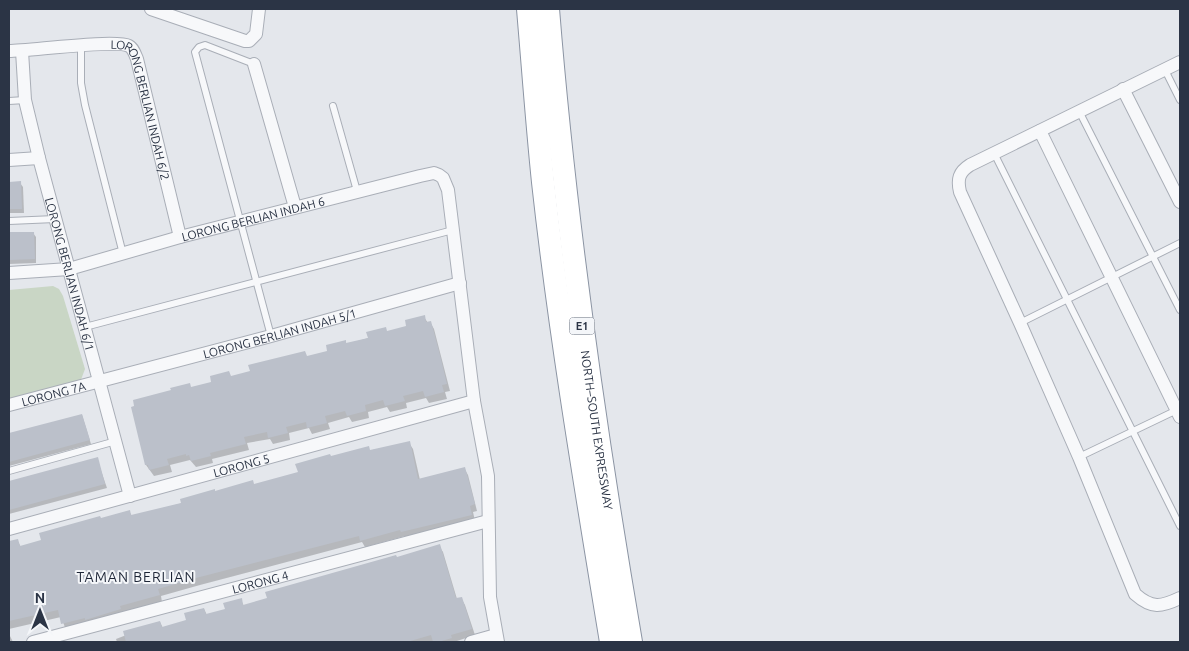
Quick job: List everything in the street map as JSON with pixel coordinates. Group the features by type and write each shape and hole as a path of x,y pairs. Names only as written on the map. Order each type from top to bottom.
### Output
{"highway":[{"name":"NORTH–SOUTH EXPRESSWAY","path":"528,9 539,142 548,218 590,514 611,642"},
{"name":"NORTH–SOUTH EXPRESSWAY","path":"548,9 559,139 586,357 610,521 631,642"}],"street":[{"path":"151,9 244,41 249,41 256,34 259,9"},
{"name":"LORONG BERLIAN INDAH 6/2","path":"15,51 81,45 127,45 134,51 180,237"},
{"name":"LORONG BERLIAN INDAH 6/1","path":"15,51 39,158 130,496"},
{"path":"1180,62 964,169 960,173 958,184 1079,457 1135,594 1143,601 1159,606 1166,605 1180,598"},
{"path":"254,64 295,207"},
{"path":"1123,89 1180,202"},
{"path":"1040,131 1179,412"},
{"path":"9,160 39,158"},
{"name":"LORONG BERLIAN INDAH 6","path":"9,273 69,269 180,237 434,173 439,175 446,184 453,230"},
{"path":"453,230 474,401 488,476 490,597 497,638 471,642"},
{"name":"LORONG BERLIAN INDAH 5/1","path":"99,382 460,283"},
{"name":"LORONG 7A","path":"9,405 99,382"},
{"name":"LORONG 5","path":"9,529 474,401"},
{"name":"LORONG 4","path":"33,642 488,521"}],"lane":[{"path":"81,45 81,83 85,105 123,254"},
{"path":"254,64 205,45 199,47 195,52 258,281 271,336"},
{"path":"1165,70 1180,100"},
{"path":"9,101 25,100"},
{"path":"333,106 357,191"},
{"path":"1079,111 1180,310"},
{"path":"994,153 1180,526"},
{"path":"9,221 55,219"},
{"path":"85,327 453,230"},
{"path":"1020,323 1180,243"},
{"path":"1079,457 1133,431 1179,412"},
{"path":"9,471 116,441"}],"green space":[{"path":"53,286 59,289 63,296 85,369 79,385 9,403 9,290"}],"building":[{"path":"21,181 22,209 9,209 9,182"},
{"path":"9,232 34,232 35,259 9,260"},
{"path":"425,315 426,322 431,321 440,355 447,384 442,385 444,392 425,397 423,391 403,396 405,401 385,406 383,400 365,405 366,411 347,416 345,411 325,416 327,423 307,428 306,422 286,427 288,433 268,438 267,432 244,437 246,444 210,453 211,456 191,461 189,455 186,456 186,454 167,459 169,465 149,470 148,465 145,465 131,407 134,406 133,400 190,383 191,387 211,382 210,376 229,371 231,376 250,371 248,365 305,351 307,356 327,351 326,345 346,340 346,343 368,338 366,332 386,327 387,331 406,326 405,320"},
{"path":"82,414 90,440 9,462 9,433"},
{"path":"410,441 418,479 465,467 475,504 470,506 472,515 401,532 400,530 360,541 359,536 196,578 158,589 160,595 120,606 121,609 85,620 85,618 61,624 58,610 9,621 9,541 18,539 20,546 41,540 39,533 100,516 101,518 130,510 131,515 181,503 180,499 215,489 215,491 253,480 254,484 298,472 295,464 330,454 331,456 369,446 370,450"},
{"path":"98,457 105,484 9,510 9,481"},
{"path":"440,544 456,598 462,597 472,629 451,635 452,638 438,642 433,642 431,635 407,642 126,642 123,631 160,621 162,627 186,620 184,613 204,608 206,614 225,609 223,603 242,598 243,605 267,598 265,592"}],"district":[{"name":"TAMAN BERLIAN","path":"136,577"}]}
